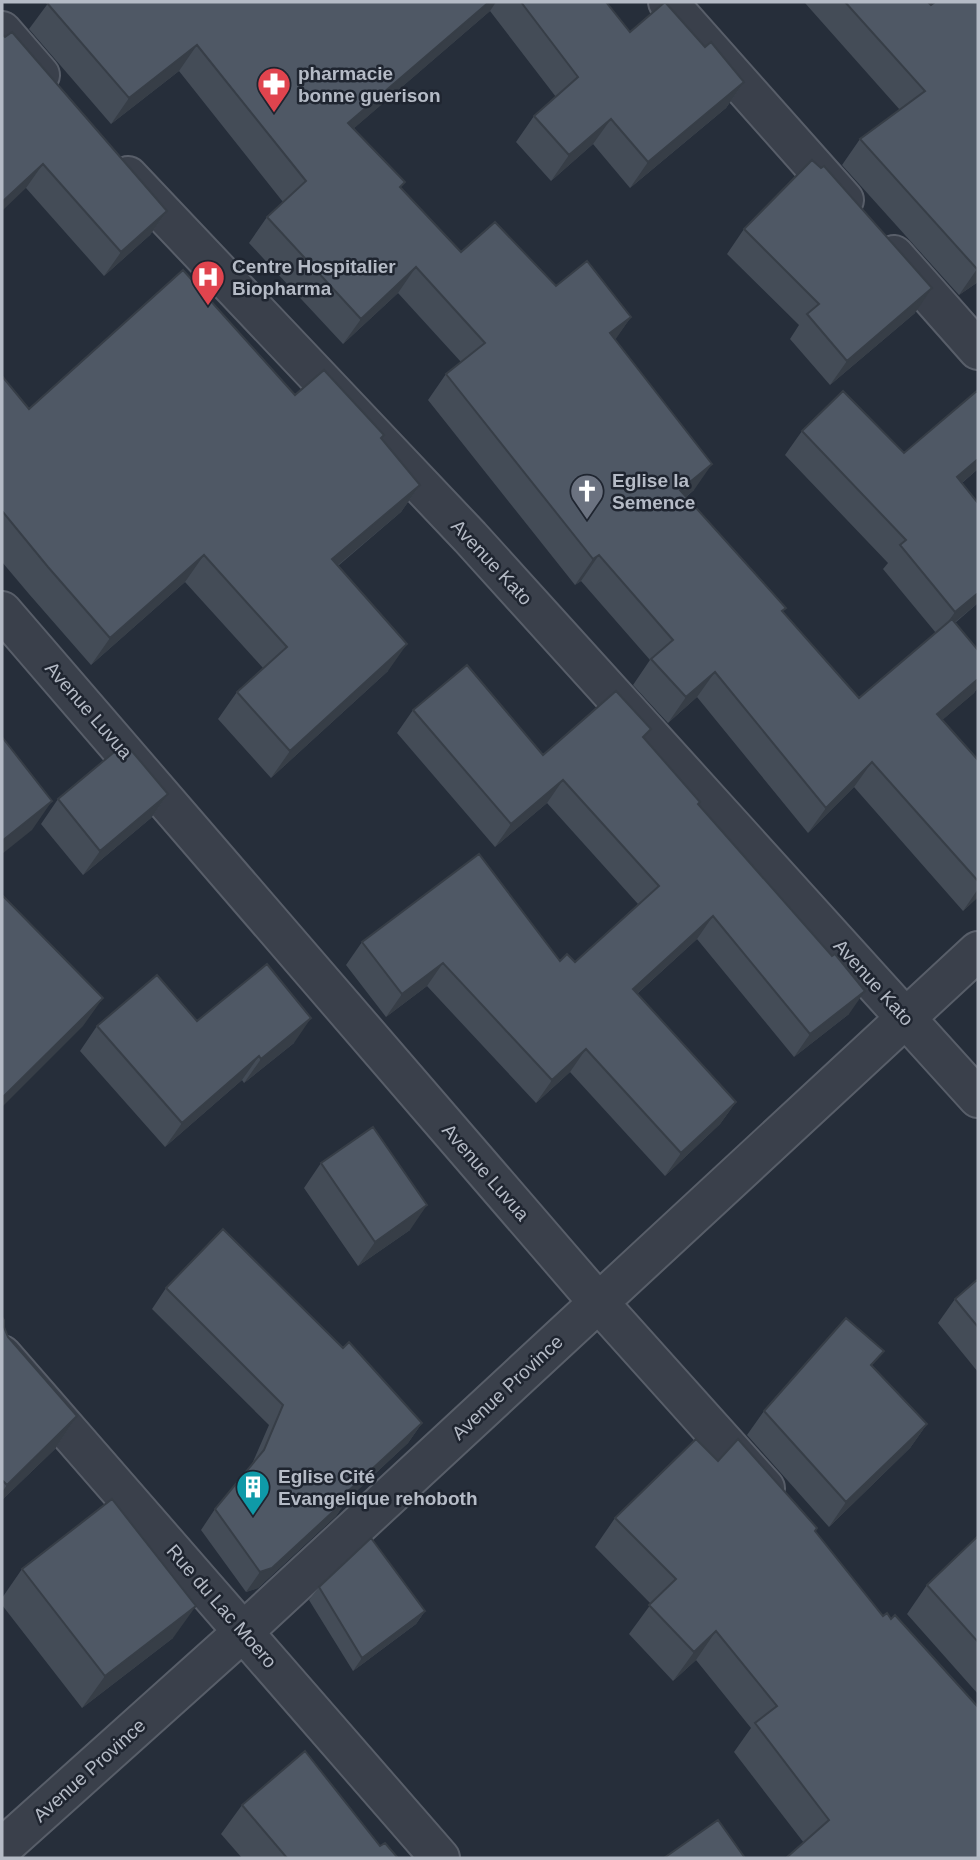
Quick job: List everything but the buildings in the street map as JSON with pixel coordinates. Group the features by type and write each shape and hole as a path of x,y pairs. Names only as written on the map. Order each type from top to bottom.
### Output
{"street":[{"path":"668,2 978,350"},
{"path":"2,31 64,103"},
{"name":"Avenue Kato","path":"108,153 152,205 470,537 978,1098"},
{"name":"Avenue Luvua","path":"2,611 598,1302 783,1509"},
{"name":"Avenue Province","path":"2,1848 244,1631 978,951"},
{"name":"Rue du Lac Moero","path":"2,1355 440,1858"}],"place":[{"name":"pharmacie bonne guerison","path":"274,114"},
{"name":"Centre Hospitalier Biopharma","path":"208,307"},
{"name":"Eglise la Semence","path":"587,521"},
{"name":"Eglise Cité Evangelique rehoboth","path":"253,1517"}]}
